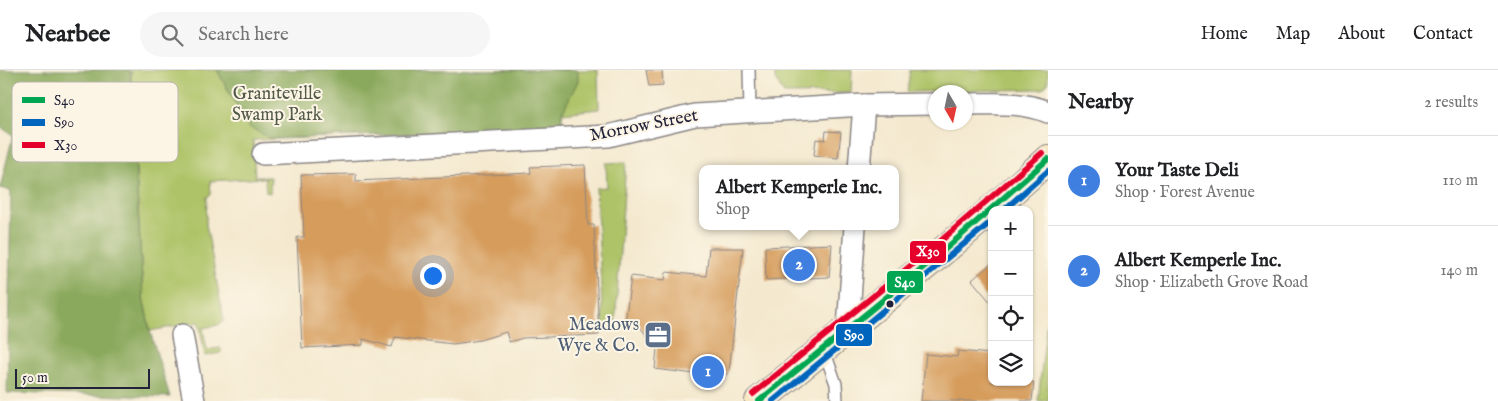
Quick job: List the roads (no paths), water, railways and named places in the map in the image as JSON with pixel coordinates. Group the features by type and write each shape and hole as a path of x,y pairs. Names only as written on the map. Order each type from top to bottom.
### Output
{"main road":[{"path":"759,401 1013,191 1048,159"}],"street":[{"path":"973,104 1010,103 1036,107 1048,112"},
{"name":"Morrow Street","path":"262,154 608,136 695,115 864,105 928,104"},
{"path":"859,165 864,105"},
{"path":"848,329 855,230"},
{"path":"182,334 194,401"}],"lane":[{"path":"749,70 750,111"},
{"path":"824,349 836,384 836,401"}],"place":[{"name":"Albert Kemperle Inc.","path":"799,265"},
{"name":"Meadows Wye & Co.","path":"658,335"},
{"name":"Your Taste Deli","path":"708,372"}],"park label":[{"name":"Graniteville Swamp Park","path":"277,104"}]}
